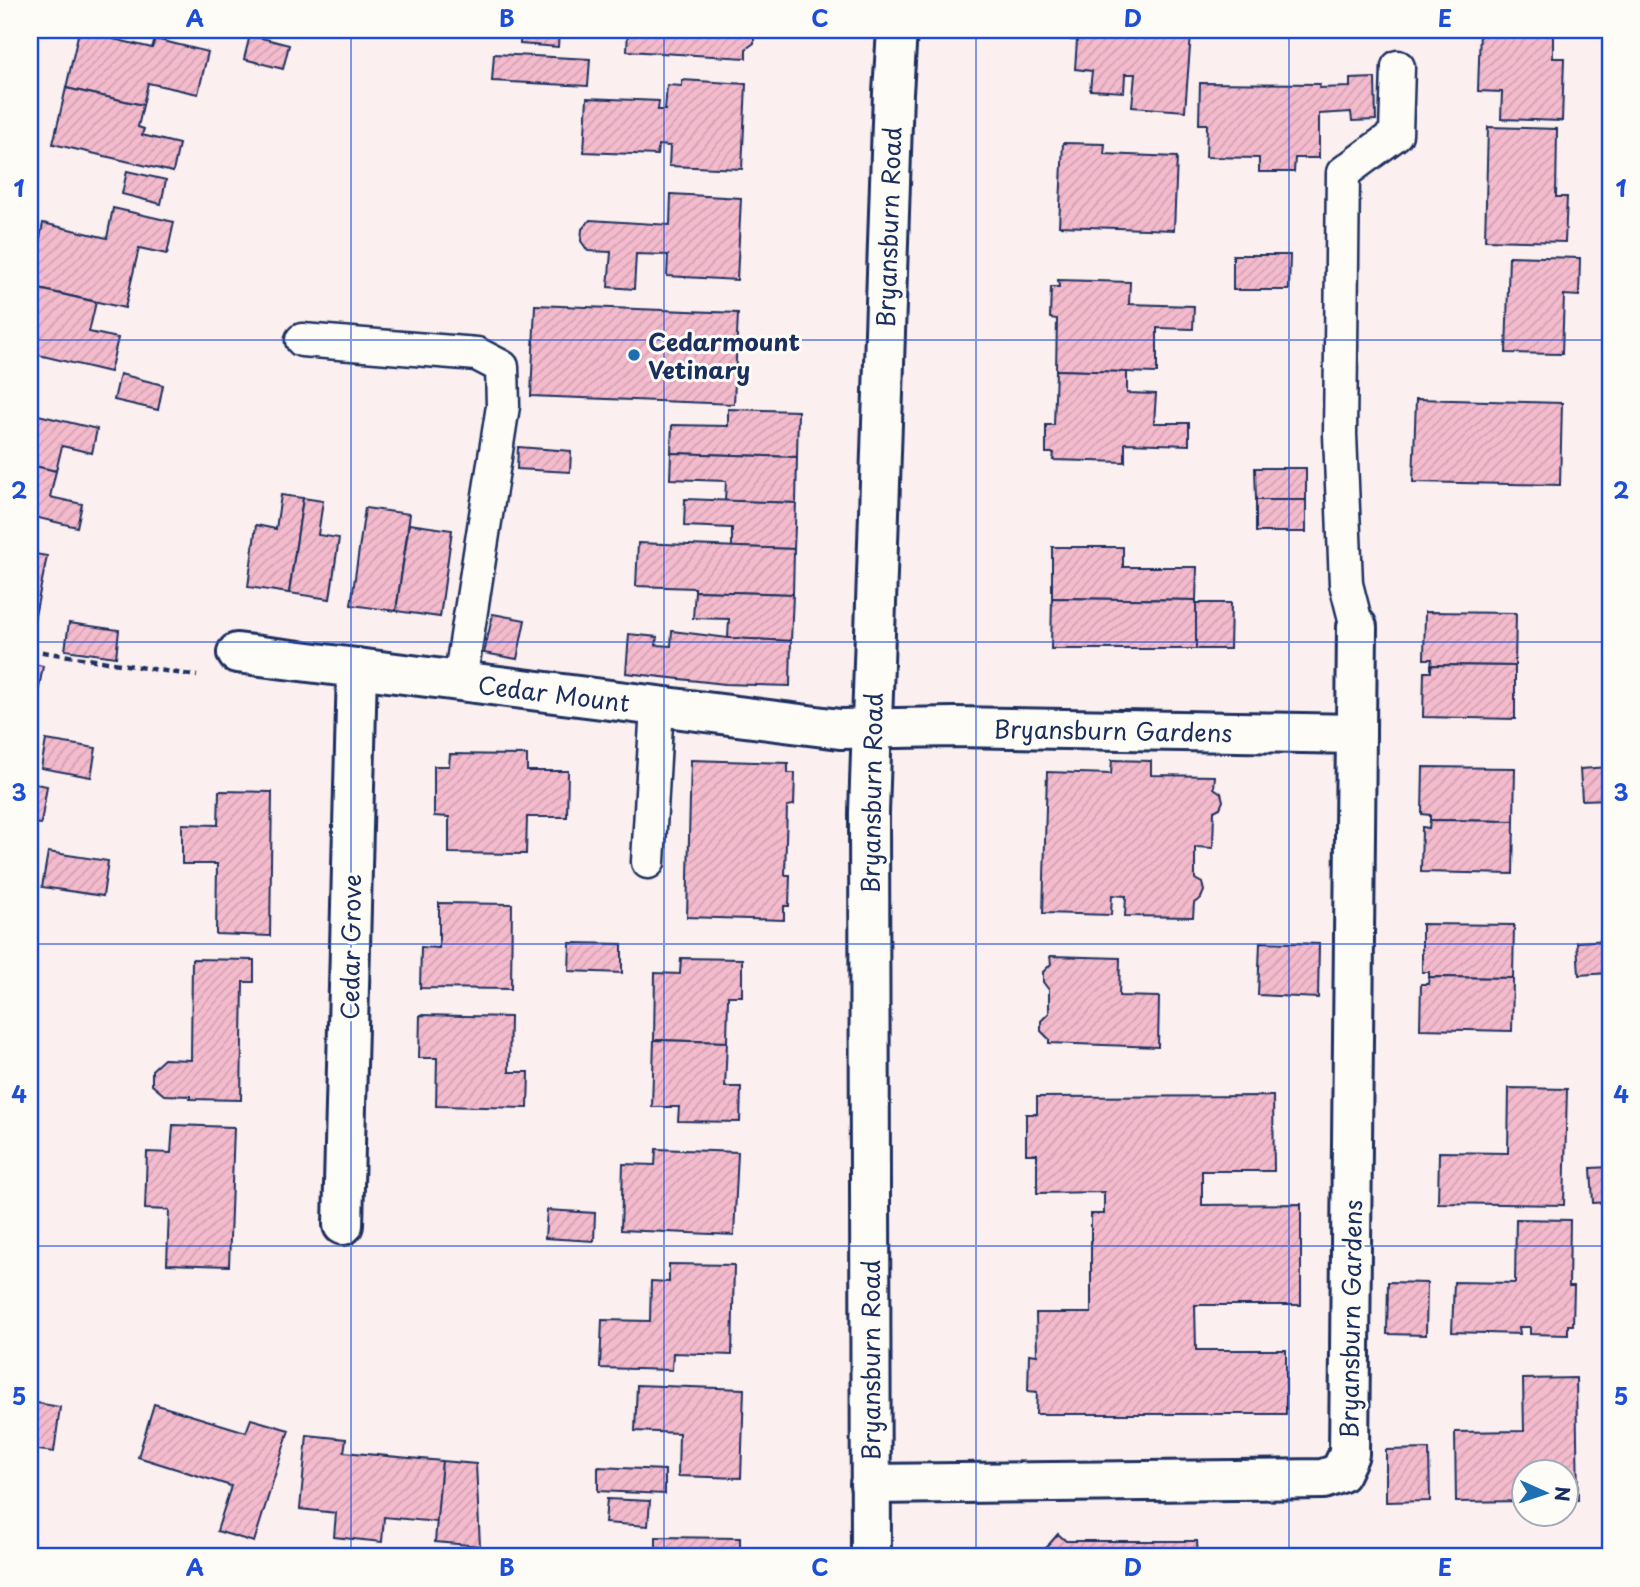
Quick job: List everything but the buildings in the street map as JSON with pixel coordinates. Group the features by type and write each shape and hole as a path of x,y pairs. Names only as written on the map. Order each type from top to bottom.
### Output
{"street":[{"name":"Bryansburn Road","path":"870,1557 871,729 897,30"},
{"name":"Bryansburn Gardens","path":"870,1483 1324,1479 1340,1473 1349,1454 1357,627"},
{"name":"Cedar Mount","path":"237,653 839,729 871,729"},
{"name":"Cedar Grove","path":"343,1225 357,668"},
{"name":"Bryansburn Gardens","path":"871,729 954,727 1356,734"}],"lane":[{"path":"1357,627 1346,584 1340,434 1343,173 1396,134 1398,67"},
{"path":"302,340 477,354 502,367 503,406 460,681"},
{"path":"648,862 657,706"}],"path":[{"path":"30,650 197,676 237,653"}],"place":[{"name":"Cedarmount Vetinary","path":"634,355"}]}
